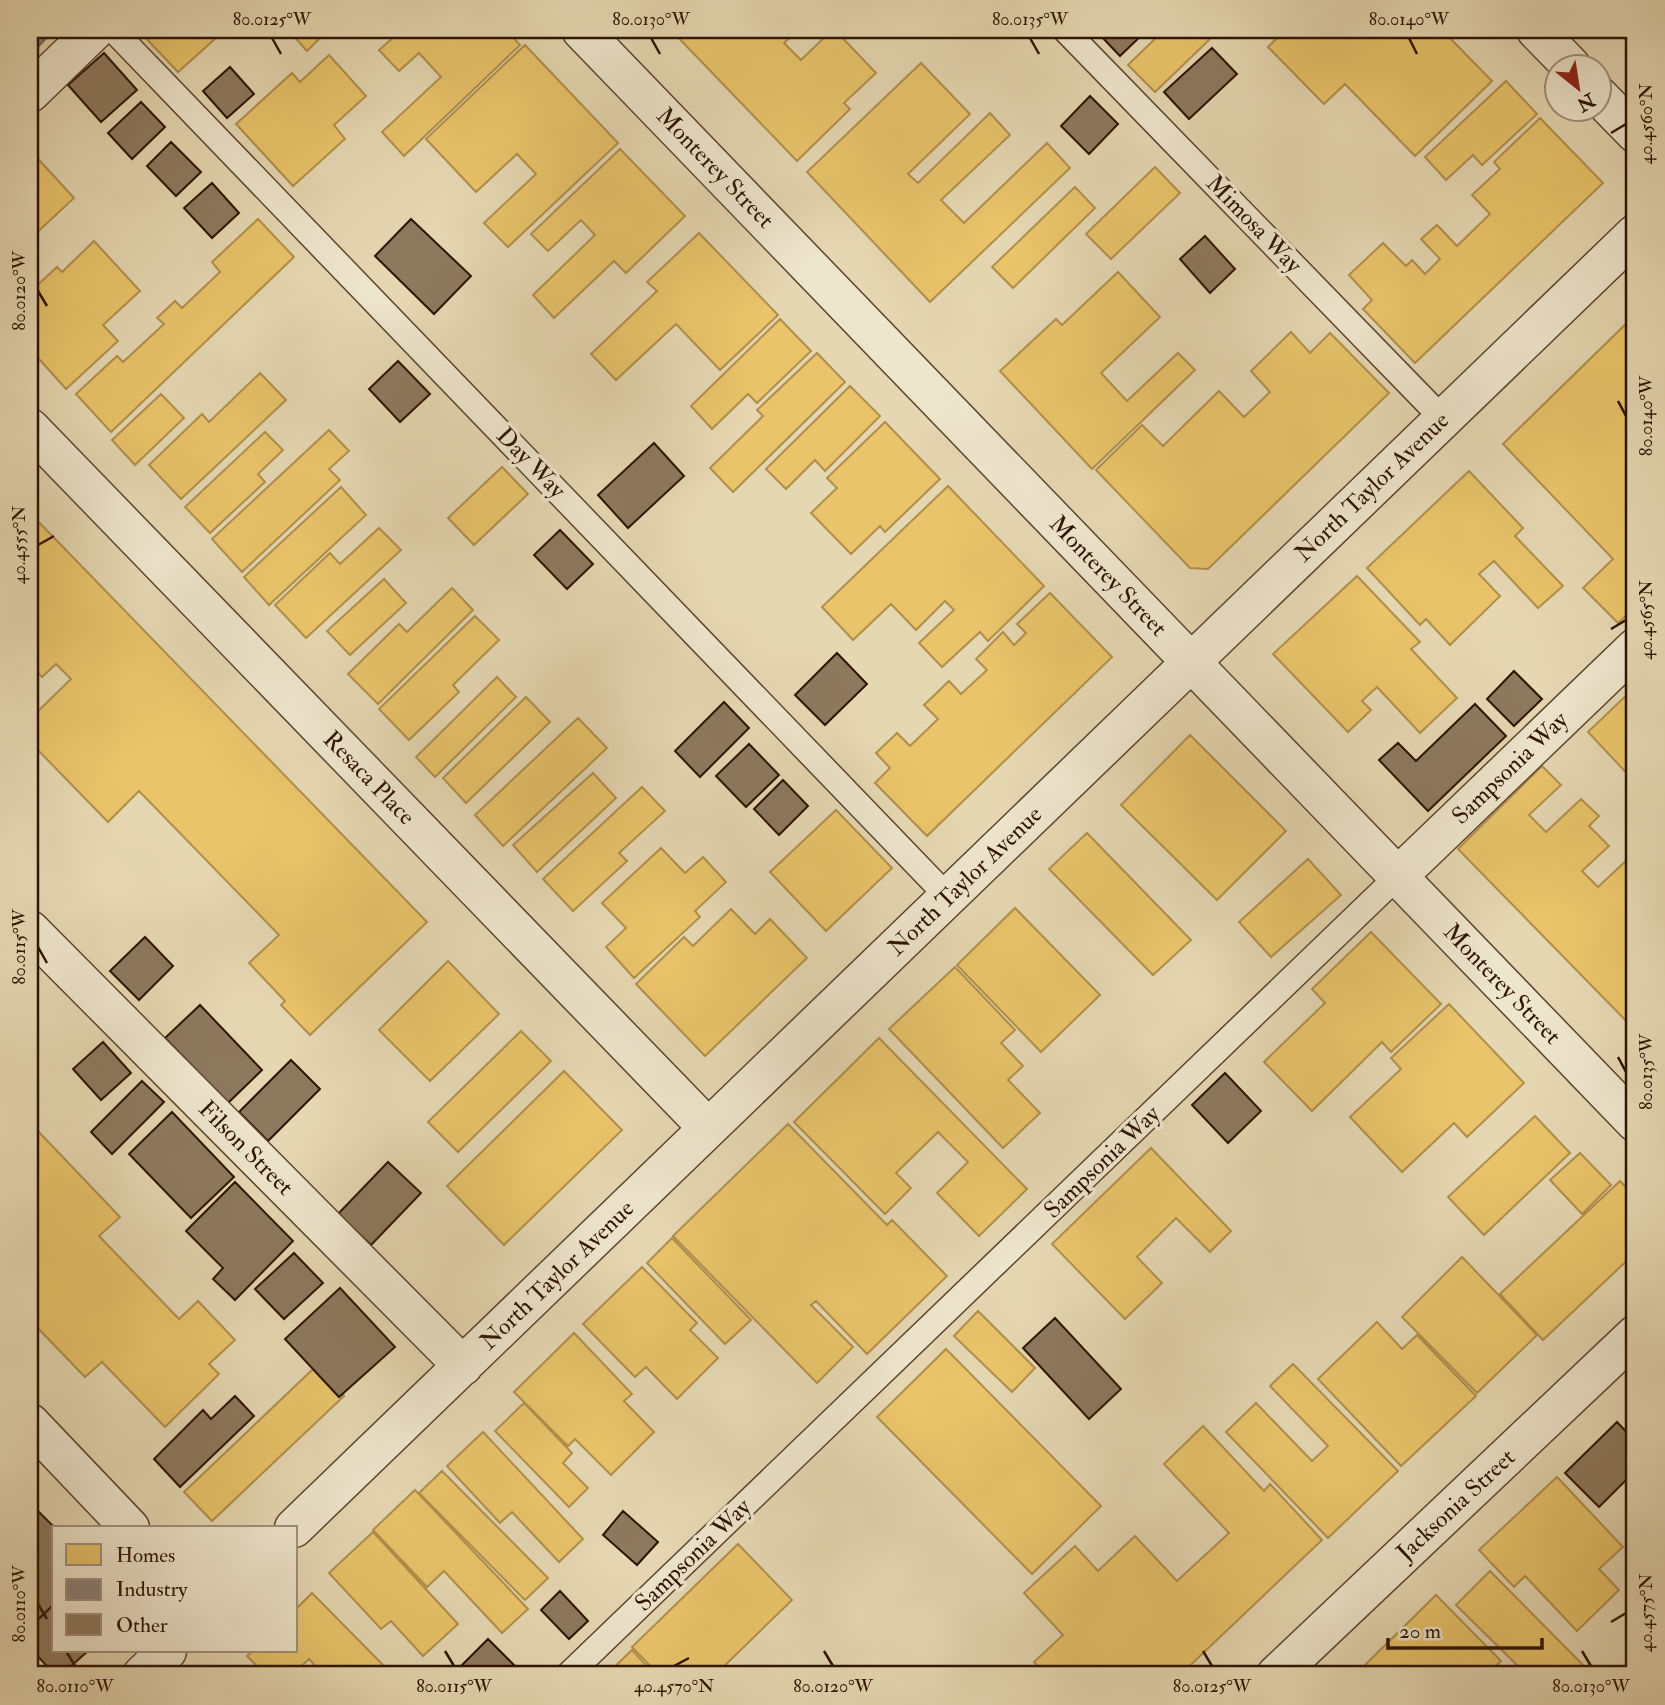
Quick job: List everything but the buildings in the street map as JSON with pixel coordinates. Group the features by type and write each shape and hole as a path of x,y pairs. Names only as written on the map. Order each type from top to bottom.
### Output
{"street":[{"path":"30,93 95,30"},
{"name":"Monterey Street","path":"581,30 1635,1122"},
{"path":"1536,30 1557,52"},
{"path":"1612,109 1635,133"},
{"name":"North Taylor Avenue","path":"296,1526 1635,234"},
{"name":"Resaca Place","path":"30,428 708,1128"},
{"name":"Sampsonia Way","path":"1398,876 1635,648"},
{"name":"Filson Street","path":"30,930 463,1366"},
{"name":"Jacksonia Street","path":"1276,1675 1635,1335"},
{"path":"30,1423 128,1526"},
{"path":"142,1675 166,1652"}],"lane":[{"name":"Day Way","path":"113,30 948,897"},
{"name":"Mimosa Way","path":"1065,30 1443,419"},
{"name":"Sampsonia Way","path":"568,1675 1398,876"}]}
